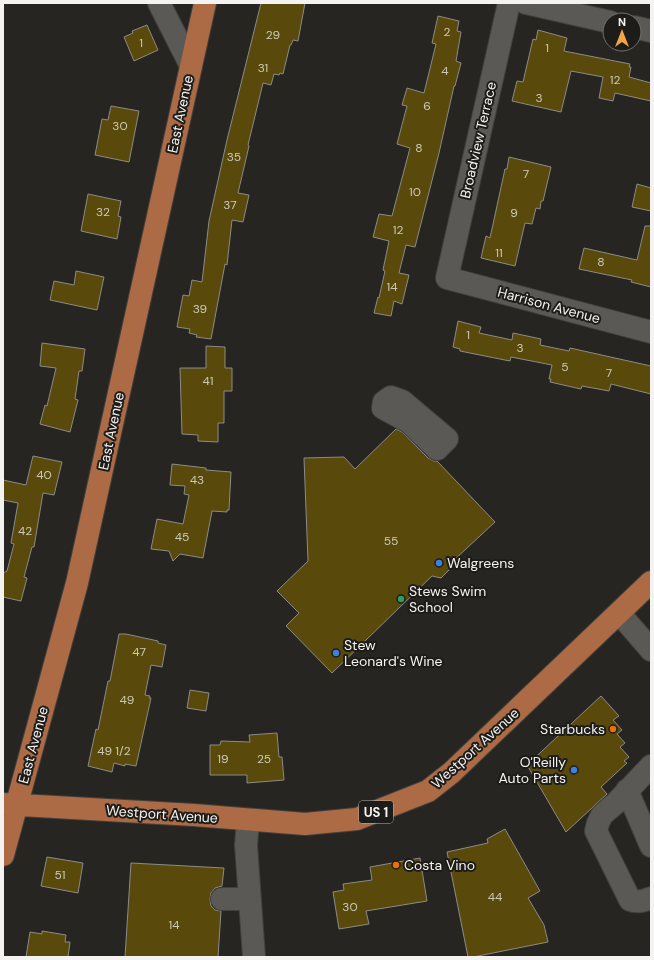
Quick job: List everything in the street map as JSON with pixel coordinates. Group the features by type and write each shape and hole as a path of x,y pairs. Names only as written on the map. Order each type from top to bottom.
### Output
{"main road":[{"name":"East Avenue","path":"3,855 10,804 77,583 205,3"},
{"name":"Westport Avenue","path":"10,804 194,815 305,824 357,819 428,791 451,774 651,582"}],"street":[{"path":"159,3 191,66"},
{"name":"Broadview Terrace","path":"447,278 509,3"},
{"path":"526,3 602,20"},
{"name":"Harrison Avenue","path":"447,278 651,332"},
{"path":"619,613 651,650"},
{"path":"651,766 602,815 596,831 630,900 640,902 651,898"},
{"path":"627,790 651,846"},
{"path":"248,820 246,845 254,957"},
{"path":"222,899 250,899"}],"building":[{"path":"261,3 305,3 298,41 293,40 290,45 283,74 274,74 271,85 263,83 238,193 249,195 243,222 232,220 227,265 225,264 211,339 196,337 197,335 189,333 190,329 177,327 183,295 189,296 192,280 202,282 209,221 227,140"},
{"path":"438,16 459,21 457,31 461,32 456,61 461,63 454,86 415,247 406,245 399,273 409,275 402,304 394,301 391,316 374,313 385,271 383,270 389,241 373,237 379,214 392,216 410,148 397,144 407,106 402,105 407,88 424,93 436,44 432,43"},
{"path":"147,25 158,50 134,61 124,37 133,33 132,31"},
{"path":"538,30 567,38 564,51 630,64 629,67 631,67 629,77 651,83 651,101 615,93 613,101 599,98 603,77 571,71 561,112 512,101 517,81 523,82 533,39 536,40"},
{"path":"111,106 139,111 129,162 95,155 102,119 108,120"},
{"path":"509,157 551,167 540,209 536,208 532,224 525,223 515,266 481,258 486,236 490,238"},
{"path":"637,184 651,188 651,211 632,207"},
{"path":"88,194 121,201 118,216 121,217 117,239 81,231"},
{"path":"645,226 651,226 651,287 631,282 632,280 579,269 584,248 637,260"},
{"path":"76,271 104,277 97,310 50,300 54,281 74,285"},
{"path":"458,321 481,327 479,333 512,340 513,333 541,339 540,345 569,351 570,348 651,366 651,394 611,384 609,391 582,386 581,389 550,382 551,379 549,379 552,365 511,357 510,361 460,351 460,349 453,347"},
{"path":"42,343 85,349 82,371 79,371 75,399 78,400 70,432 40,424 45,405 47,406 56,368 40,366"},
{"path":"206,346 225,347 225,368 232,368 232,391 224,391 224,423 218,423 218,442 198,441 198,435 182,434 180,368 206,368"},
{"path":"396,429 402,432 428,458 437,461 495,522 453,561 453,566 441,578 432,576 332,673 286,626 299,613 277,591 308,561 304,458 344,457 355,469"},
{"path":"33,456 62,462 54,495 43,493 34,547 32,547 24,577 27,578 21,601 3,597 3,573 7,571 14,544 11,543 18,503 3,500 3,480 26,485"},
{"path":"172,464 206,468 206,470 231,472 229,510 227,510 227,512 212,511 203,558 180,554 173,561 169,551 151,549 157,519 183,524 189,495 184,494 185,486 170,485"},
{"path":"119,634 126,634 158,641 158,643 166,645 162,667 151,665 145,695 150,696 149,698 151,698 136,766 125,764 125,766 114,763 112,772 88,766 96,729 98,730 108,681 110,681"},
{"path":"190,690 209,693 206,711 187,708"},
{"path":"601,696 619,716 613,720 622,730 617,734 625,743 620,747 629,757 624,761 627,763 601,787 607,794 566,832 527,765"},
{"path":"277,733 279,757 282,757 284,780 247,783 247,775 210,775 210,745 220,745 221,741 250,742 249,735"},
{"path":"505,829 540,891 528,898 544,925 548,942 468,957 447,852 488,843 487,839"},
{"path":"47,857 83,863 78,893 41,886"},
{"path":"420,858 427,901 366,911 369,924 339,929 333,892 344,890 343,884 372,880 370,867"},
{"path":"131,863 224,868 222,886 215,888 211,893 210,899 211,906 215,910 221,911 218,957 125,957"},
{"path":"42,931 66,935 65,942 70,942 68,957 26,957 30,932 42,934"}],"place":[{"name":"Walgreens","path":"439,563"},
{"name":"Stews Swim School","path":"401,599"},
{"name":"Stew Leonard's Wine","path":"336,653"},
{"name":"Starbucks","path":"613,729"},
{"name":"O'Reilly Auto Parts","path":"574,770"},
{"name":"Costa Vino","path":"396,865"}]}
